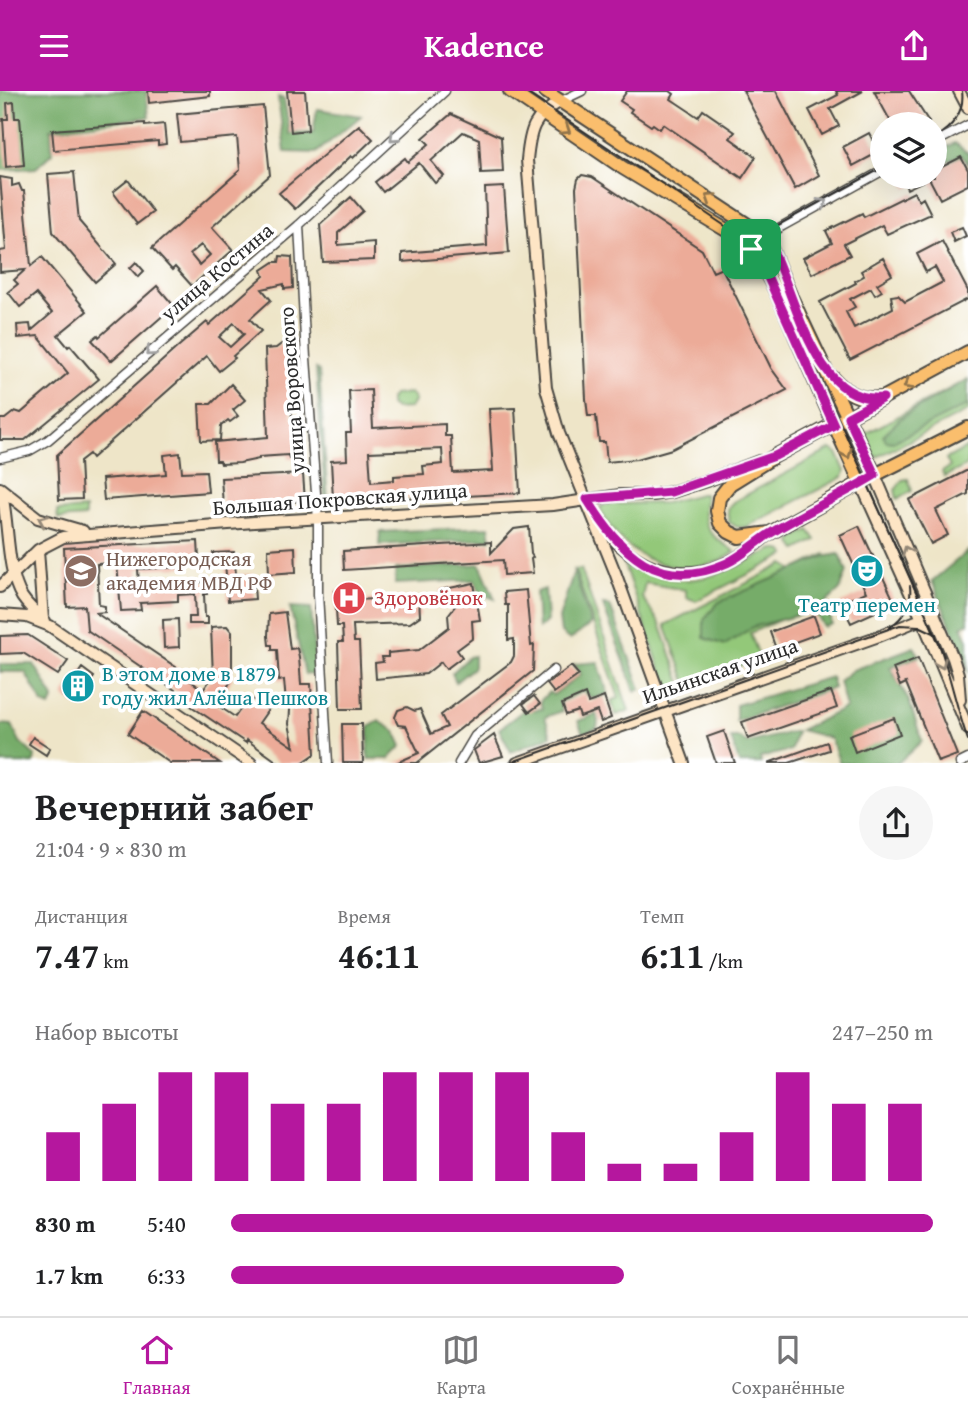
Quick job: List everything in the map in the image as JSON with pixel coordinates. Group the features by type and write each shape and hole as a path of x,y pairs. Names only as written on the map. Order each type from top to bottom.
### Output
{"main road":[{"path":"510,91 623,167 736,236 751,249 765,271 922,619 968,729"},
{"path":"545,91 766,237 875,475 934,614 958,674 961,710"},
{"path":"959,91 968,108"},
{"path":"561,101 541,113 529,134 527,160 547,388 559,433 587,499 684,763"},
{"path":"770,533 739,537 720,523 717,511 719,498 730,484 775,456 968,352"},
{"path":"825,370 851,394 872,400 883,398"},
{"path":"587,499 608,533 625,551 648,566 671,572 694,572 726,563 744,554 770,533 968,428"},
{"name":"Большая Покровская улица","path":"94,534 553,505 587,499 671,492 775,456"},
{"path":"0,489 38,518 94,534"},
{"path":"0,489 6,512 13,572 22,597 46,623 251,763"},
{"path":"0,587 38,550 63,537 94,534"},
{"path":"38,550 46,623"},
{"name":"Ильинская улица","path":"517,763 934,614"},
{"path":"0,615 27,617 46,623"}],"street":[{"name":"улица Костина","path":"0,458 29,451 48,440 299,225 444,91"},
{"path":"561,101 582,91"},
{"path":"947,136 968,125"},
{"path":"751,249 766,237 870,178"},
{"name":"улица Воровского","path":"299,225 318,520 318,594 326,762"},
{"path":"459,763 475,736 554,670"},
{"path":"960,763 968,759"}],"green space":[{"path":"0,91 146,91 149,117 51,129 52,153 36,168 0,170"},
{"path":"278,97 284,99 290,134 313,133 317,109 361,116 316,153 285,152"},
{"path":"955,143 968,153 968,165 962,155 947,162 947,147"},
{"path":"316,369 319,371 328,500 325,498"},
{"path":"968,379 968,411 877,457 874,456 865,434"},
{"path":"968,379 968,405 893,442 886,441 883,435 901,418"},
{"path":"410,393 415,400 410,408 395,409 390,405 393,395"},
{"path":"968,447 968,465 944,477 942,472 950,467 946,459"},
{"path":"831,449 837,453 845,471 843,477 746,527 737,527 729,522 727,509 733,502"},
{"path":"908,479 912,491 897,499 895,490 902,480"},
{"path":"704,494 705,519 710,531 735,552 704,566 670,566 639,554 625,544 614,531 600,507 606,504 665,503"},
{"path":"85,509 85,517 58,519 57,511"},
{"path":"489,527 491,539 379,545 380,532"},
{"path":"809,530 816,540 797,550 792,543 793,538"},
{"path":"774,549 783,551 786,555 696,601 686,597 686,590 645,583 642,597 660,624 684,691 669,687 664,680 622,559 664,578 682,580 718,574"},
{"path":"968,551 968,623 962,626 968,640 968,673 932,581"},
{"path":"825,554 842,583 814,605 750,633 760,658 688,687 665,625 784,564 794,570"},
{"path":"839,554 847,571 840,590 827,602 832,624 824,627 814,611 753,627 725,645 704,638 704,619 719,602 823,557"},
{"path":"480,564 495,599 481,594 474,580 395,584 396,569"},
{"path":"581,569 629,711 616,715 611,701 619,698 575,570"},
{"path":"574,571 591,624 570,640 561,633 559,618"},
{"path":"545,589 547,621 538,629 536,592"},
{"path":"603,605 610,606 641,689 635,691"},
{"path":"290,607 311,608 316,675 305,674"},
{"path":"914,647 920,656 890,667 909,701 922,741 898,763 840,763 830,738 800,730 846,708 839,681 853,670"},
{"path":"474,656 474,667 456,682 452,673 469,657"},
{"path":"598,662 608,694 593,699 583,691 560,702 562,711 545,717 551,736 511,752 499,729 524,710 542,709 540,701 549,692 553,695 581,674 574,664"},
{"path":"0,664 34,664 54,698 50,707 43,704 25,672 0,672"},
{"path":"831,677 834,688 736,721 736,705"},
{"path":"596,714 597,728 583,734 578,721"},
{"path":"379,721 395,731 402,746 389,759 368,759 369,727"},
{"path":"0,724 12,725 20,742 35,756 34,763 0,763"},
{"path":"796,731 791,750 760,758 761,763 739,763 731,738 740,738 747,743"}],"building":[{"path":"148,91 210,91 210,96 149,103"},
{"path":"287,91 305,91 308,130 291,132"},
{"path":"627,91 670,91 674,94 671,99 698,117 703,110 735,132 730,138 756,157 742,178 663,124 660,129 653,124 651,126 630,112 632,109 620,101"},
{"path":"743,91 776,91 819,175 795,189"},
{"path":"836,91 863,91 830,109 839,126 822,135 809,110 838,95"},
{"path":"874,91 909,91 923,112 885,112"},
{"path":"14,102 15,118 20,118 24,165 6,167 3,119 8,119 7,103"},
{"path":"263,106 270,175 212,227 233,250 192,286 175,267 172,270 152,248 240,170 237,137 180,142 177,114","holes":["201,245 210,255 199,265 190,254"]},
{"path":"451,114 501,137 503,172 481,173 479,139 463,132 431,161 444,176 435,183 419,163 383,192 375,182 405,158 408,162 429,144 423,138"},
{"path":"145,123 145,126 164,124 166,144 158,145 158,141 54,150 52,130"},
{"path":"359,125 373,139 295,209 279,193"},
{"path":"869,133 870,135 870,157 853,166 843,147"},
{"path":"961,157 968,170 968,185 940,199 935,189 947,189 947,164"},
{"path":"74,172 79,221 116,264 95,282 53,232 48,174"},
{"path":"582,175 592,177 702,250 713,272 722,268 771,368 787,390 672,449 637,459 607,462 605,442 599,442 596,416 588,416 586,399 576,188"},
{"path":"0,177 12,179 12,186 19,184 24,191 31,266 42,257 87,311 58,335 99,379 25,440 0,440 0,419 5,419 15,411 21,413 68,373 38,336 18,338 17,325 30,324 31,331 52,313 36,294 20,307 8,292 18,284 14,280 25,270 0,272 0,251 6,250"},
{"path":"128,180 153,212 137,224 113,192"},
{"path":"504,187 509,253 402,262 402,253 487,246 485,188"},
{"path":"914,192 919,201 923,198 931,214 887,234 882,225 844,244 850,255 812,274 803,258 832,243 826,231 862,213 864,217"},
{"path":"351,197 363,211 338,233 338,245 374,242 374,260 323,262 320,225"},
{"path":"962,227 966,236 954,242 950,232"},
{"path":"942,241 968,291 968,299 850,360 820,302 856,283 855,281 864,276 861,271 883,258 892,275 877,284 882,291 875,295 871,288 850,299 855,307 846,312 854,328 893,308 891,296 898,295 905,302 943,282 935,267 926,272 917,254"},
{"path":"280,256 292,257 293,288 284,289 284,284 262,289 271,300 250,319 261,331 219,371 207,356 92,458 89,454 80,461 82,499 59,500 57,455 180,345 207,322 209,325 264,276 262,270 274,262 279,262","holes":["234,323 244,334 230,347 219,337"]},
{"path":"136,262 144,271 138,277 130,268"},
{"path":"157,286 174,306 111,361 92,340 98,335 99,337"},
{"path":"284,342 296,342 297,363 290,363 291,380 298,379 299,402 291,402 292,419 299,419 300,458 289,458 288,455 259,457 240,463 221,464 216,461 215,442 268,437 265,349 276,348"},
{"path":"231,384 245,400 233,410 238,416 221,426 220,440 201,441 199,404 211,404"},
{"path":"371,390 373,428 445,424 445,436 451,436 453,473 493,471 489,409 515,408 520,493 376,500 362,500 362,497 333,499 331,461 347,460 346,433 351,433 349,391","holes":["442,449 443,464 423,466 424,474 394,476 394,480 371,482 369,452"]},
{"path":"180,453 182,472 206,471 208,492 104,500 102,479 166,474 164,455"},
{"path":"968,470 968,494 936,510 948,535 931,544 909,500"},
{"path":"303,474 305,501 223,505 221,478"},
{"path":"859,526 895,603 851,623 841,603 866,592 840,535"},
{"path":"529,527 533,573 504,575 503,560 344,570 343,551 491,542 491,553 514,529"},
{"path":"198,541 199,559 185,560 186,567 138,569 139,585 206,582 205,617 208,617 208,624 189,624 189,617 196,617 195,594 178,595 178,601 140,603 141,610 121,611 117,563 97,564 99,605 105,606 105,612 96,613 189,676 187,678 203,690 213,676 211,627 227,626 232,632 232,679 217,705 235,717 249,697 268,710 259,723 294,747 284,680 279,681 277,650 272,650 268,636 269,614 285,612 290,649 297,648 299,657 301,684 311,684 315,754 302,763 279,763 247,740 246,743 87,630 85,606 67,607 64,548"},
{"path":"295,547 296,572 269,574 268,549"},
{"path":"234,552 236,575 253,574 255,599 228,601 225,562 214,563 213,553"},
{"path":"474,583 480,620 472,621 473,638 457,650 462,657 446,669 441,662 426,674 376,679 375,663 383,662 382,657 388,657 388,653 419,650 449,627 448,615 463,596 441,600 440,590"},
{"path":"355,590 355,600 419,597 420,616 410,623 353,625 354,642 359,642 362,709 340,709 338,642 343,642 342,626 337,626 335,591"},
{"path":"526,590 531,646 534,645 533,671 417,763 396,763 419,753 406,726 398,725 396,721 398,710 407,707 415,711 420,709 431,734 447,727 441,715 511,662 514,656 514,639 508,640 508,605 505,605 504,592"},
{"path":"814,616 820,633 776,649 770,632"},
{"path":"178,619 179,647 164,648 163,620"},
{"path":"28,635 68,661 58,675 23,653 0,654 0,636"},
{"path":"918,658 957,755 938,762 906,683 900,686 893,668"},
{"path":"571,666 579,675 554,693 547,684"},
{"name":"В этом доме в 1879 году жил Алёша Пешков","path":"82,668 94,677 75,704 63,696"},
{"path":"831,691 837,708 748,739 742,722"},
{"path":"585,694 588,703 604,697 611,718 601,722 597,711 580,717 578,711 566,715 562,704"},
{"path":"534,696 540,704 529,712 523,704"},
{"path":"143,711 220,763 170,763 128,734"},
{"path":"894,718 900,734 855,752 849,735"},
{"path":"342,724 362,724 363,763 343,763"},
{"path":"724,731 735,763 716,763 707,737"},
{"path":"494,735 503,756 479,763 474,750"},
{"path":"33,737 50,748 46,755 29,744"},
{"path":"827,742 829,750 789,763 768,763"}],"tram line":[{"path":"524,91 746,240 761,255 840,422 938,641 968,740"},
{"path":"947,128 959,112 962,91"},
{"path":"735,229 752,233 773,228 870,175"},
{"path":"890,627 900,619 906,609 910,599 910,586"},
{"path":"509,763 900,625 919,626 936,634"}],"place":[{"name":"Нижегородская академия МВД РФ","path":"81,571"},
{"name":"Театр перемен","path":"867,571"},
{"name":"Здоровёнок","path":"349,598"},
{"name":"В этом доме в 1879 году жил Алёша Пешков","path":"78,686"}],"route":[{"path":"766,237 825,370 851,394 872,400 883,398 848,417 875,475 770,533 744,554 726,563 694,572 671,572 648,566 625,551 608,533 587,499 671,492 775,456 834,425 765,271 751,249 766,237"}]}
